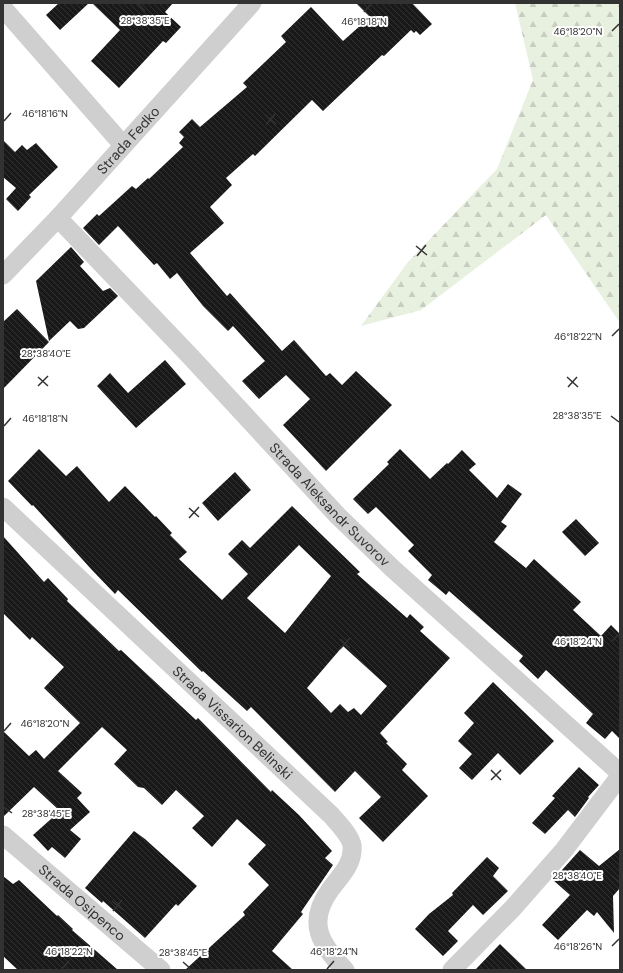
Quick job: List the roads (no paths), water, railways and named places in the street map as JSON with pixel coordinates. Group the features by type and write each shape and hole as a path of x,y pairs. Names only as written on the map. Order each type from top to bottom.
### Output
{"street":[{"name":"Strada Fedko","path":"3,275 58,218 252,3"},
{"path":"3,8 123,145"},
{"name":"Strada Aleksandr Suvorov","path":"58,218 190,356 338,516 392,568 620,774 564,850 513,908 452,970"},
{"name":"Strada Vissarion Belinski","path":"3,507 330,815 343,829 352,844 351,860 342,876 330,890 321,905 317,925 321,938 330,954 345,970"},
{"name":"Strada Osipenco","path":"3,835 162,970"}]}
